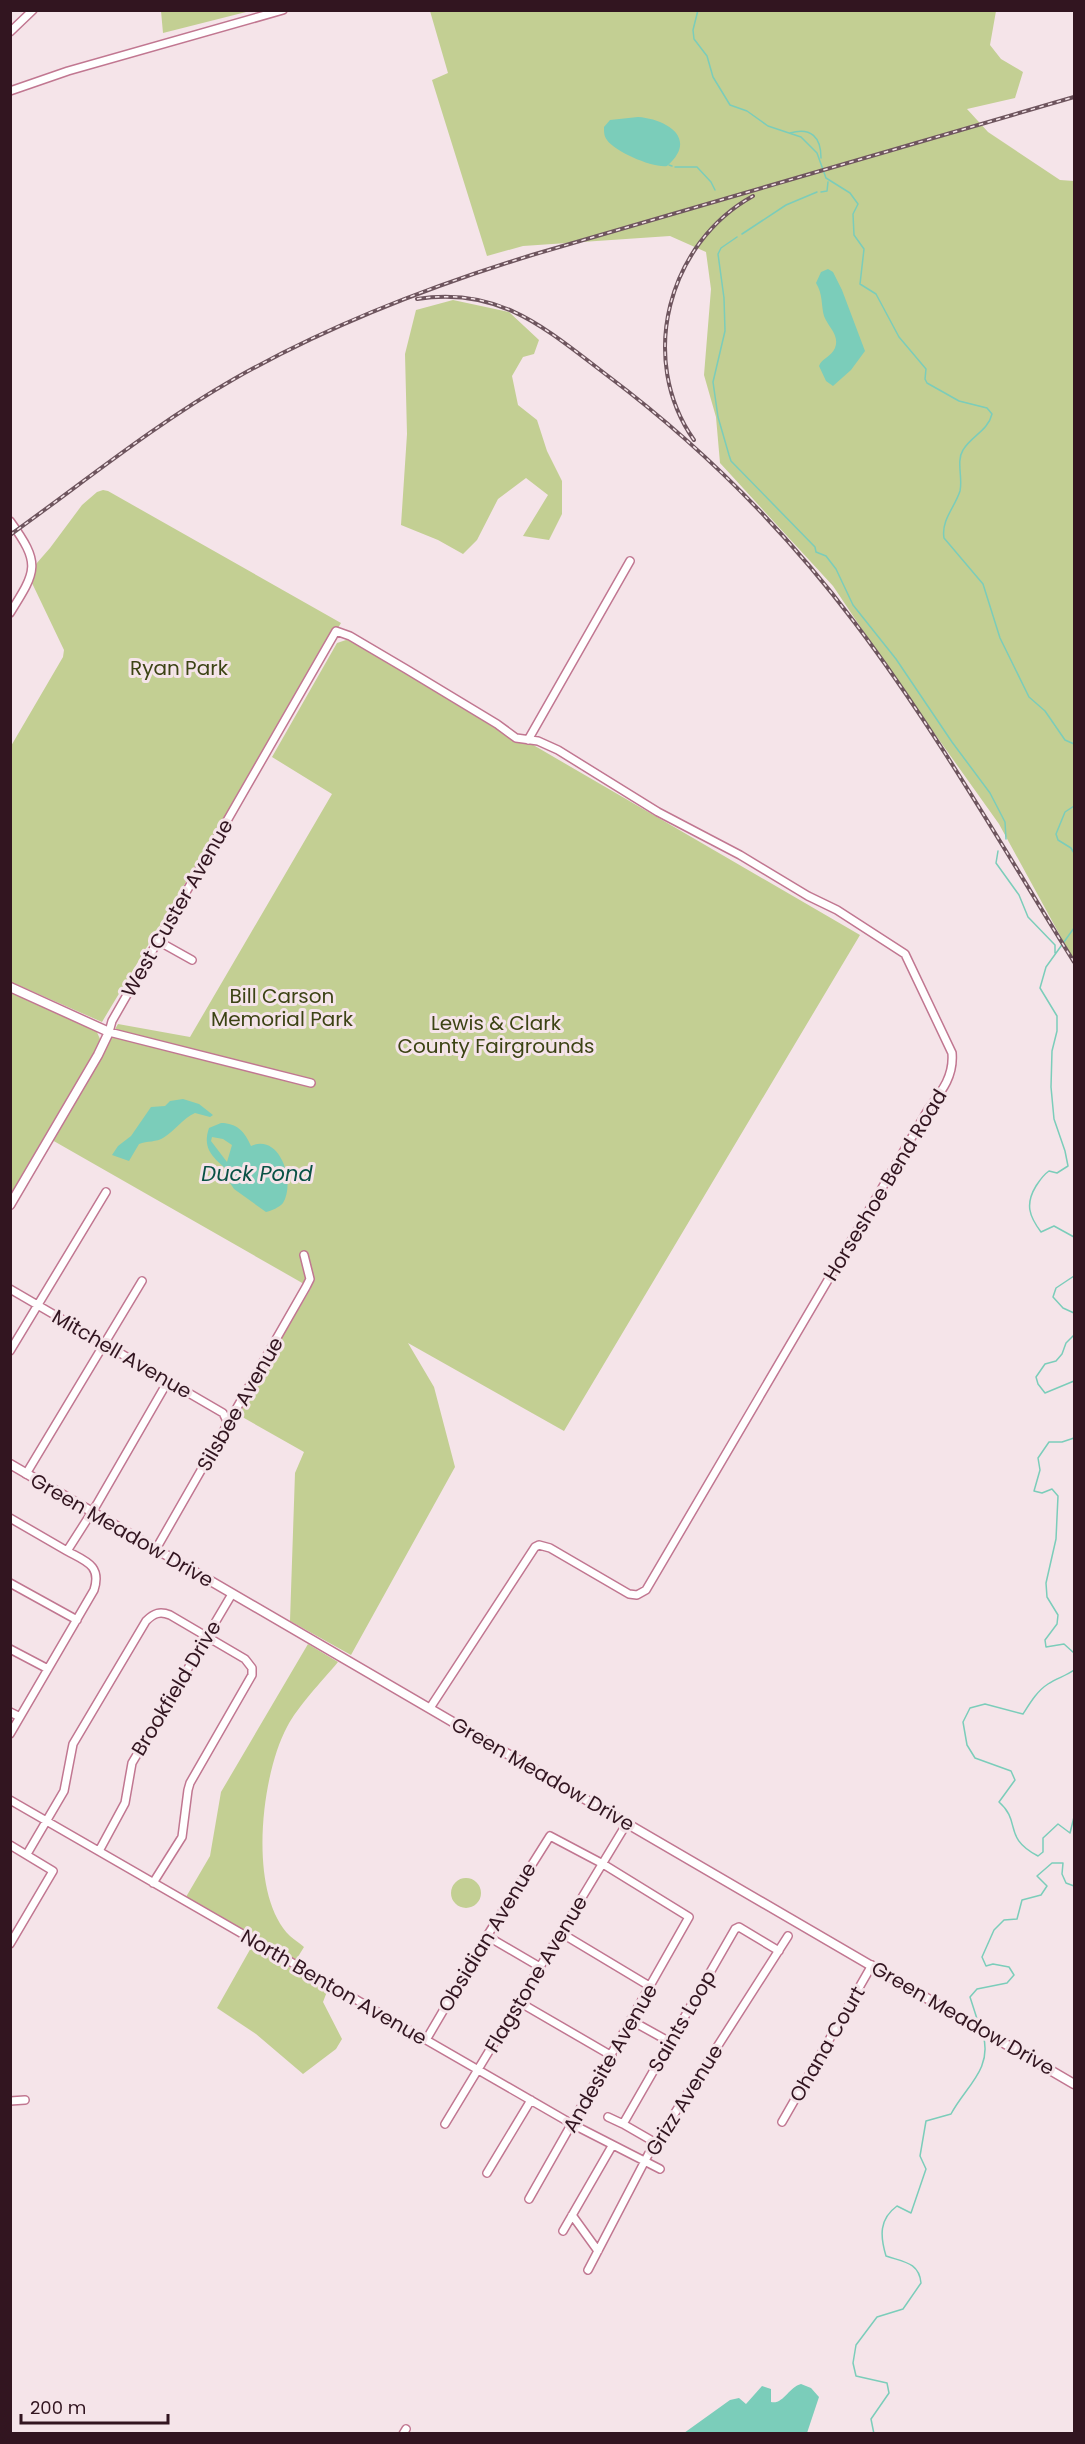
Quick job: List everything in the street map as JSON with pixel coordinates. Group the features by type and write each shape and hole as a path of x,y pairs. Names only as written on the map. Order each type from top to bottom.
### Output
{"main road":[{"path":"10,987 109,1032"},
{"name":"West Custer Avenue","path":"10,1205 98,1055 109,1032"},
{"name":"Green Meadow Drive","path":"10,1464 1074,2084"}],"street":[{"path":"10,32 33,10"},
{"path":"10,91 68,71 283,10"},
{"path":"10,521 32,555 33,572 29,583 10,613"},
{"path":"528,740 630,561"},
{"name":"West Custer Avenue","path":"109,1032 112,1021 336,631 355,639"},
{"name":"Horseshoe Bend Road","path":"355,639 497,724 516,738 538,741 558,750 658,812 837,910 905,954 949,1044 953,1062 948,1081 929,1108 646,1590 637,1596 629,1594 550,1548 539,1545 535,1547 430,1708"},
{"path":"158,941 192,960"},
{"path":"109,1032 311,1083"},
{"path":"10,1351 106,1192"},
{"name":"Silsbee Avenue","path":"156,1550 306,1287 310,1278 304,1255"},
{"path":"26,1474 142,1281"},
{"name":"Mitchell Avenue","path":"10,1289 223,1413 228,1423"},
{"path":"67,1551 168,1381"},
{"path":"10,1518 89,1563 96,1571 97,1580 94,1590 10,1734"},
{"path":"10,1582 76,1620"},
{"name":"Brookfield Drive","path":"99,1851 125,1803 132,1763 232,1594"},
{"path":"27,1854 67,1784 73,1744 146,1621 152,1615 162,1612 245,1659 252,1668 252,1675 190,1783 182,1837 153,1884"},
{"path":"10,1648 48,1669"},
{"path":"10,1712 20,1717"},
{"name":"North Benton Avenue","path":"10,1800 572,2124 660,2169"},
{"name":"Flagstone Avenue","path":"445,2124 627,1823"},
{"name":"Obsidian Avenue","path":"426,2040 487,1936 550,1836 603,1864"},
{"path":"10,1845 53,1872 10,1944"},
{"name":"Andesite Avenue","path":"529,2199 689,1917 603,1864"},
{"name":"Saints Loop","path":"623,2124 735,1929 739,1927 779,1951"},
{"path":"561,1933 651,1987"},
{"path":"487,1936 540,1967"},
{"name":"Grizz Avenue","path":"588,2270 645,2161 788,1936"},
{"name":"Ohana Court","path":"782,2122 872,1965"},
{"path":"519,2002 612,2056"},
{"path":"632,2021 670,2042"},
{"path":"10,2102 25,2100"},
{"path":"487,2173 531,2100"},
{"path":"608,2117 656,2143"},
{"path":"562,2231 612,2146"},
{"path":"572,2215 598,2251"}],"green space":[{"path":"161,10 250,11 163,33"},
{"path":"430,11 996,11 990,45 1001,59 1023,72 1015,98 967,109 988,132 1060,180 1074,181 1074,961 999,824 890,671 833,586 720,463 716,417 704,375 711,289 706,252 670,236 523,246 487,256 432,80 448,73"},
{"path":"453,300 509,312 539,340 534,354 523,357 512,376 518,405 537,420 547,451 562,481 562,514 549,540 523,536 548,495 526,478 498,499 477,540 463,554 438,540 401,525 407,434 405,354 416,310"},
{"name":"Ryan Park","path":"103,490 341,623 102,1022 11,982 11,746 63,657 64,650 32,583 36,564 82,505 97,492"},
{"name":"Lewis & Clark County Fairgrounds","path":"346,640 356,642 860,935 564,1431 408,1343 434,1387 455,1467 351,1655 290,1621 295,1473 304,1452 237,1414 311,1288 52,1140 118,1024 190,1037 332,794 272,757 337,643"},
{"path":"11,991 96,1030 100,1039 95,1053 11,1196"},
{"path":"308,1644 338,1662 304,1702 287,1727 270,1774 263,1834 263,1864 268,1892 276,1917 290,1936 304,1947 296,1960 186,1897 210,1856 221,1792"},
{"path":"466,1878 472,1879 480,1887 480,1899 472,1907 466,1908 460,1907 452,1899 451,1893 452,1887 460,1879"},
{"path":"252,1946 328,1989 323,2002 342,2039 336,2049 303,2074 256,2034 217,2008"}],"water":[{"path":"638,117 659,122 675,132 680,147 667,166 635,158 611,145 606,138 604,127 610,120"},
{"path":"828,269 833,272 842,290 865,351 851,370 833,386 826,381 819,366 833,351 836,343 835,335 824,316 821,295 816,283 821,272"},
{"path":"183,1099 199,1104 213,1115 210,1117 195,1113 191,1115 163,1138 139,1144 129,1161 112,1155 118,1146 131,1136 151,1107 165,1106 170,1101"},
{"name":"Duck Pond","path":"221,1123 232,1125 246,1136 251,1146 261,1144 270,1146 277,1153 283,1162 288,1183 287,1194 282,1204 266,1212 234,1189 230,1183 229,1172 208,1149 209,1128","holes":["212,1137 223,1139 232,1145 227,1162 211,1141"]},
{"path":"801,2384 811,2388 819,2397 807,2433 684,2433 730,2400 739,2398 746,2404 762,2386 771,2389 771,2402 775,2402"}],"waterway":[{"path":"698,10 693,30 694,39 707,56 713,77 730,105 747,111 768,126 801,137 817,153 826,178 850,193 858,204 853,214 854,235 864,249 860,284 876,294 899,337 926,369 927,383 959,401 987,408 992,414 987,425 966,445 961,454 960,491 946,519 944,538 983,584 1000,638 1029,697 1045,711 1065,740 1074,744"},
{"path":"790,133 804,131 813,135 819,144 821,158"},
{"path":"675,167 697,167 715,190"},
{"path":"821,192 827,191 828,182"},
{"path":"742,234 786,205 817,192"},
{"path":"737,237 721,248 718,254 724,298 725,331 713,382 718,417 731,461 815,547 816,552 826,556 836,569 853,605 896,659 952,742 990,793 1005,822 1006,839"},
{"path":"1074,806 1065,812 1056,834 1058,840 1071,848 1074,853"},
{"path":"998,851 996,863 1019,895 1028,917 1055,945 1055,953"},
{"path":"1074,928 1046,967 1040,988 1057,1016 1057,1031 1052,1051 1051,1087 1054,1119 1068,1166 1057,1173 1049,1171 1045,1174 1030,1199 1031,1215 1041,1232 1054,1226 1074,1237"},
{"path":"1074,1276 1056,1288 1053,1297 1063,1308 1074,1313"},
{"path":"1074,1335 1066,1343 1062,1354 1056,1361 1045,1364 1036,1377 1045,1393 1074,1381"},
{"path":"1074,1438 1062,1442 1049,1442 1038,1458 1040,1470 1034,1491 1042,1493 1052,1489 1058,1496 1056,1539 1046,1583 1047,1597 1058,1615 1057,1624 1045,1640 1046,1647 1064,1644 1074,1653"},
{"path":"1074,1670 1044,1687 1023,1714 985,1704 970,1708 963,1722 967,1745 975,1758 1011,1771 1015,1780 999,1802 1010,1816 1016,1836 1027,1849 1038,1856 1043,1852 1043,1838 1058,1824 1070,1833 1074,1817"},
{"path":"979,2025 970,1997 977,1989 1007,1983 1014,1975 1009,1967 993,1964 986,1966 982,1957 994,1930 1004,1920 1017,1919 1022,1900 1041,1895 1047,1886 1037,1876 1052,1863 1063,1863 1062,1874 1066,1883 1074,1886"},
{"path":"874,2434 871,2419 889,2393 887,2383 856,2376 853,2363 856,2345 877,2317 903,2309 921,2283 920,2276 914,2267 886,2256 882,2228 887,2216 897,2206 911,2213 926,2169 920,2156 926,2121 951,2114 976,2077 984,2058 983,2035"}],"railway":[{"path":"10,535 148,434 205,396 270,359 343,324 455,280 532,255 1074,97"},
{"path":"694,440 677,408 667,374 665,340 670,305 682,272 700,243 724,217 753,196"},
{"path":"417,299 446,297 473,299 498,305 542,328 564,342 642,403 676,431 740,491 828,588 885,664 968,790 1074,962"}],"park label":[{"name":"Bill Carson Memorial Park","path":"282,1008"}]}
